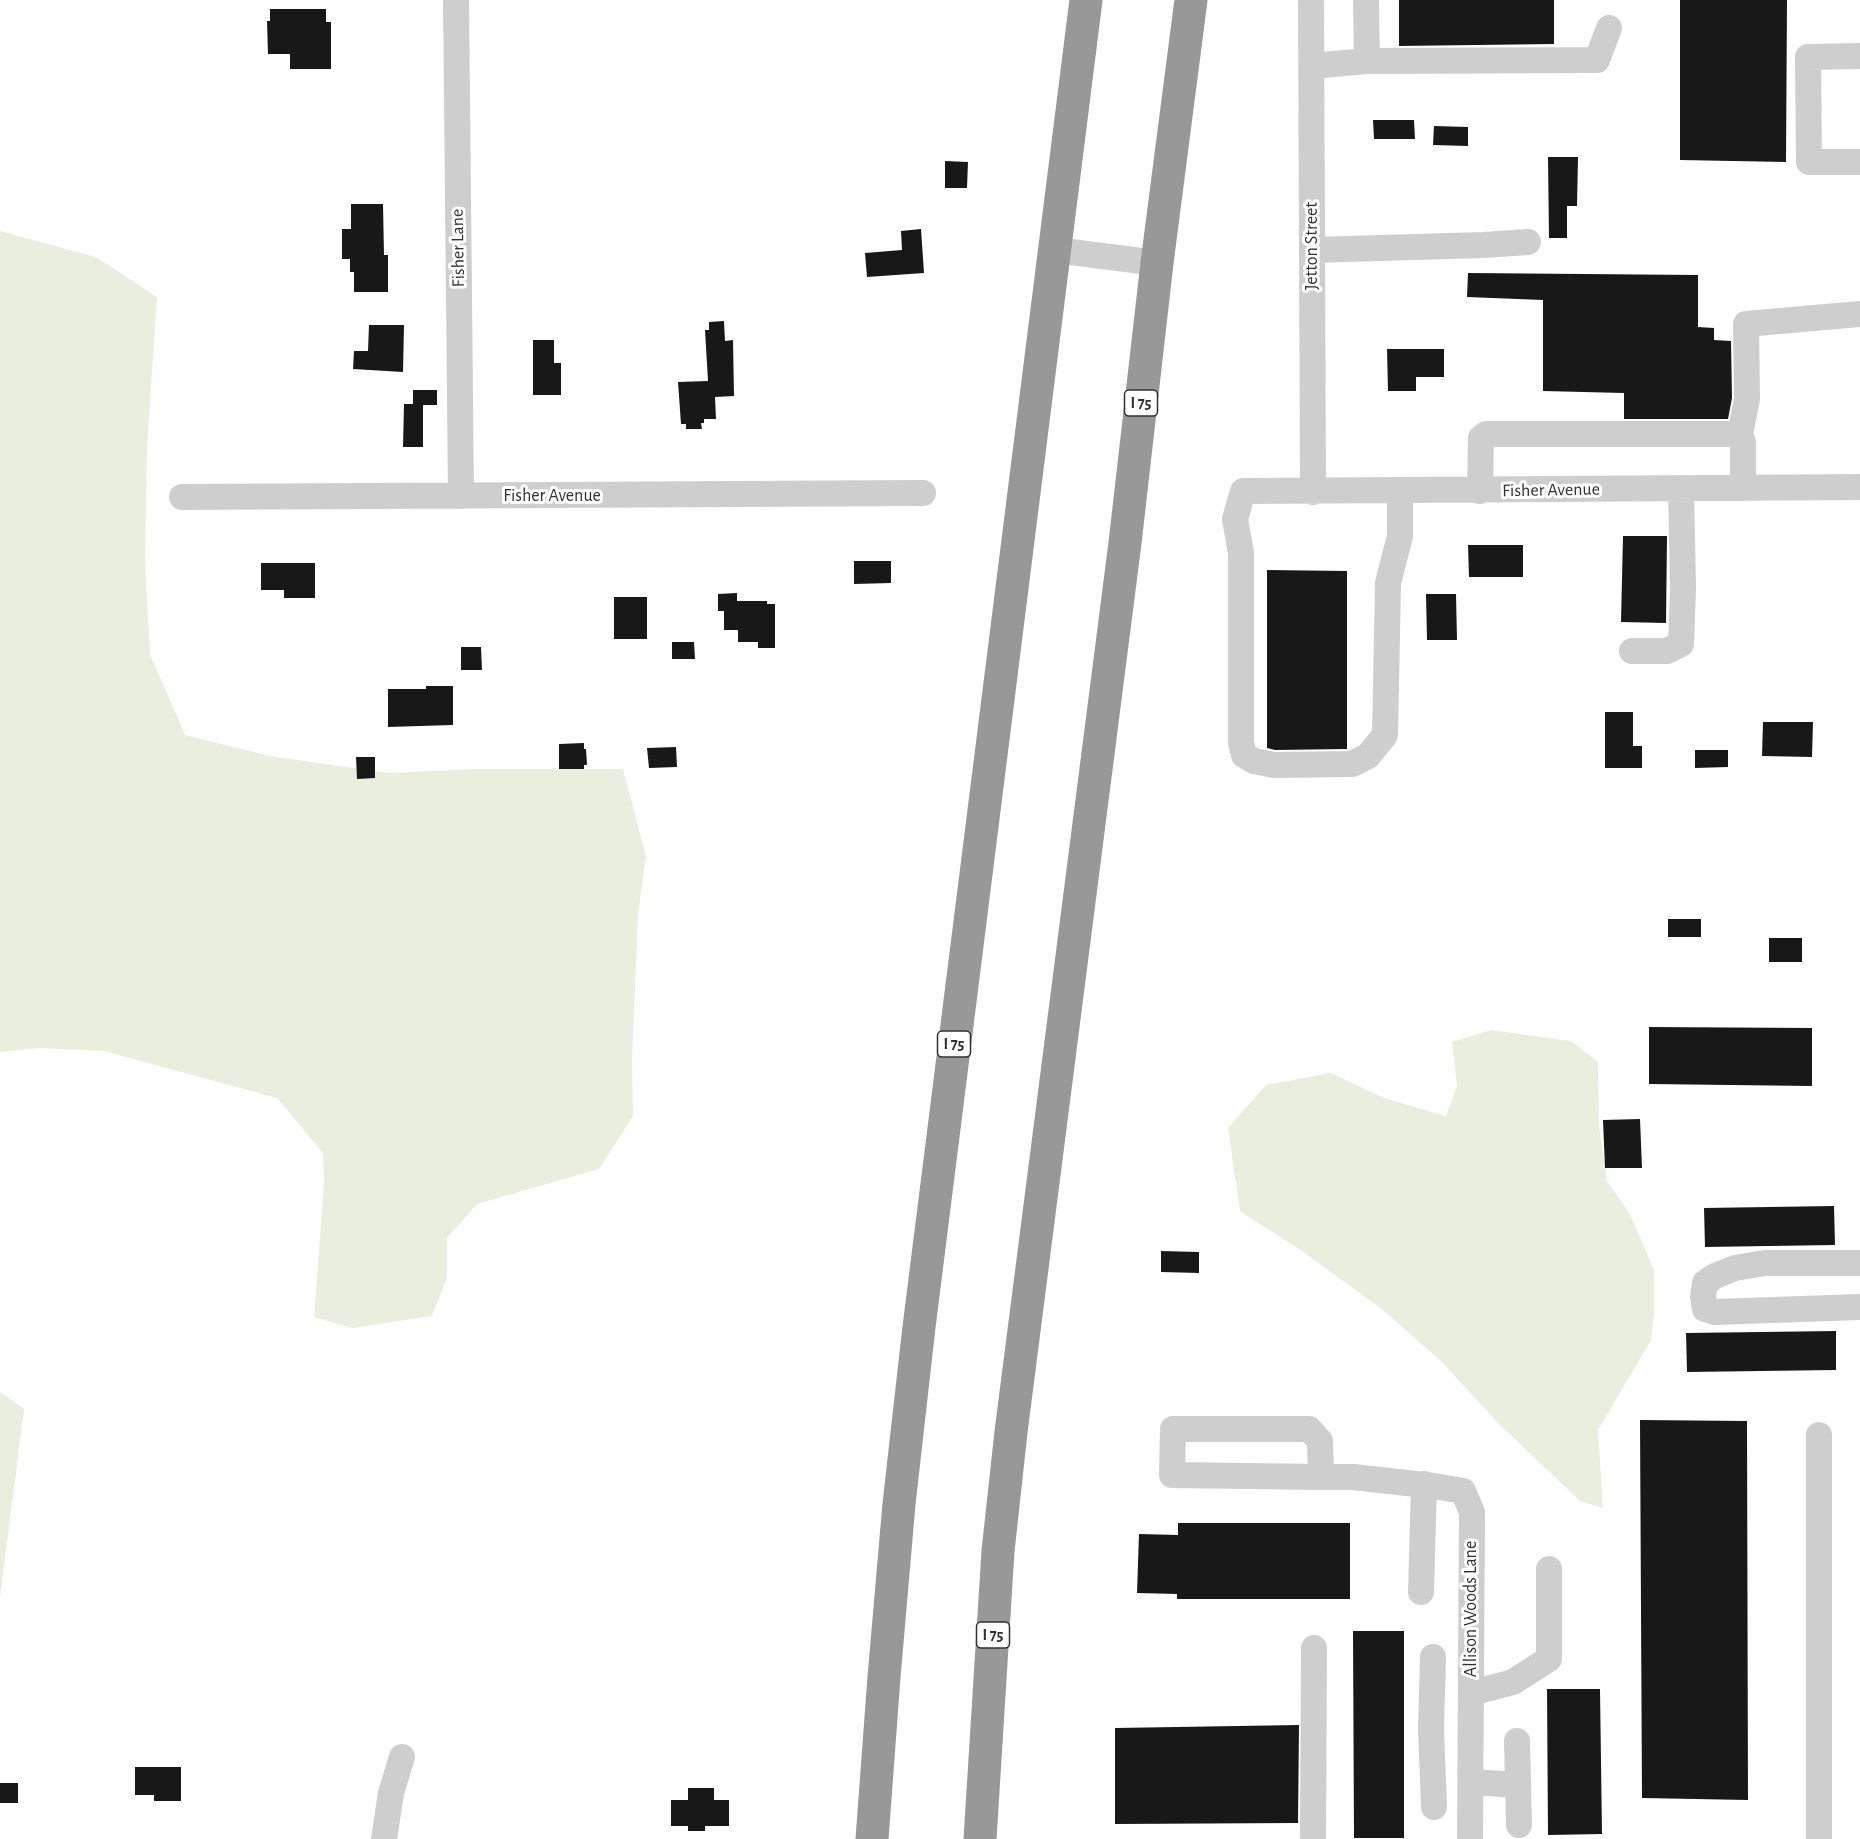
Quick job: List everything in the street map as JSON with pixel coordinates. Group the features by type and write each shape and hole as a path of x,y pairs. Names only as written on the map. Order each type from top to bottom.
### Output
{"highway":[{"name":"I 75","path":"872,1839 899,1504 919,1327 1086,0"},
{"name":"I 75","path":"980,1839 998,1551 1011,1432 1125,543 1157,263 1191,0"}],"street":[{"name":"Fisher Lane","path":"456,0 461,496"},
{"name":"Jetton Street","path":"1311,0 1313,492"},
{"path":"1366,0 1367,61"},
{"path":"1312,66 1367,61 1597,60 1609,28"},
{"path":"1860,56 1808,57 1809,162 1860,162"},
{"path":"1312,250 1484,246 1528,242"},
{"path":"1055,250 1157,263"},
{"path":"1743,488 1743,442 1740,434 1747,399 1746,324 1860,314"},
{"path":"1480,491 1481,438 1486,434 1740,434"},
{"name":"Fisher Avenue","path":"1400,491 1400,536 1388,583 1385,735 1368,756 1352,764 1274,765 1254,761 1244,755 1241,743 1241,553 1234,519 1243,491 1860,487"},
{"path":"1632,651 1667,651 1681,644 1683,588 1681,489"},
{"name":"Fisher Avenue","path":"182,497 923,493"},
{"path":"1860,1263 1765,1263 1735,1268 1715,1276 1706,1283 1703,1297 1706,1309 1715,1312 1860,1307"},
{"name":"Allison Woods Lane","path":"1321,1477 1320,1441 1309,1430 1173,1429 1172,1475 1321,1477 1353,1477 1424,1484 1463,1491 1472,1512 1470,1839"},
{"path":"1819,1435 1820,1839"},
{"path":"1421,1592 1424,1484"},
{"path":"1471,1693 1513,1682 1549,1659 1549,1569"},
{"path":"1313,1839 1314,1648"},
{"path":"1433,1657 1431,1728 1434,1807"},
{"path":"1431,1728 1471,1728"},
{"path":"1518,1741 1519,1825"},
{"path":"384,1839 391,1793 402,1757"},
{"path":"1471,1782 1518,1785"}],"shaded area":[{"path":"0,231 96,257 157,297 147,446 145,561 150,654 185,735 270,756 388,773 476,769 623,769 646,856 638,915 632,1057 633,1116 599,1169 477,1204 447,1238 447,1278 432,1316 352,1328 314,1317 324,1183 323,1153 277,1098 104,1051 39,1048 0,1052"},
{"path":"1491,1030 1571,1041 1598,1062 1599,1127 1607,1181 1630,1214 1654,1270 1654,1314 1651,1340 1598,1430 1603,1508 1580,1501 1499,1424 1441,1361 1383,1310 1302,1251 1240,1211 1228,1128 1266,1085 1331,1073 1384,1098 1446,1116 1457,1086 1452,1042"},
{"path":"0,1392 24,1409 0,1598"}],"building":[{"path":"1399,0 1554,0 1554,44 1399,46"},
{"path":"1680,0 1787,0 1786,162 1680,160"},
{"path":"270,9 326,9 326,22 331,22 331,69 290,69 290,54 268,54 267,21 270,21"},
{"path":"1373,120 1414,120 1415,139 1374,139"},
{"path":"1434,126 1468,127 1468,146 1433,145"},
{"path":"1548,157 1578,157 1577,206 1567,206 1567,238 1549,238"},
{"path":"945,161 968,162 967,188 945,188"},
{"path":"351,204 383,204 384,255 388,255 388,292 354,292 354,272 350,272 350,259 342,259 342,229 351,229"},
{"path":"921,229 924,273 867,277 865,253 902,250 901,231"},
{"path":"1468,273 1698,275 1698,327 1714,328 1714,340 1731,341 1732,398 1728,419 1624,419 1624,393 1543,391 1543,300 1467,297"},
{"path":"724,321 725,341 733,340 734,396 715,397 716,419 704,419 704,423 701,423 702,429 686,429 686,424 681,424 678,382 708,381 705,330 709,330 709,322"},
{"path":"369,325 404,325 403,372 353,369 354,351 368,351"},
{"path":"533,340 554,340 554,363 561,363 561,395 533,395"},
{"path":"1387,349 1444,349 1444,377 1416,377 1416,391 1388,391"},
{"path":"413,390 437,390 437,405 423,405 423,447 403,447 404,404 413,404"},
{"path":"1623,536 1667,536 1666,623 1621,622"},
{"path":"1468,545 1523,545 1523,577 1469,577"},
{"path":"854,561 891,561 891,583 854,584"},
{"path":"261,563 315,563 315,598 284,598 284,590 261,590"},
{"path":"1267,570 1347,571 1347,749 1275,750 1267,748"},
{"path":"737,593 737,601 767,601 767,604 775,604 775,648 758,648 758,642 738,642 738,630 724,630 724,611 718,611 718,594"},
{"path":"1426,594 1456,594 1457,640 1427,640"},
{"path":"614,597 647,597 647,639 614,639"},
{"path":"672,642 694,642 695,659 672,659"},
{"path":"461,647 481,647 482,670 461,670"},
{"path":"426,686 453,686 453,725 388,727 388,689 426,689"},
{"path":"1605,712 1633,712 1633,746 1642,746 1642,768 1605,768"},
{"path":"1763,722 1813,722 1812,757 1762,756"},
{"path":"584,743 587,765 584,765 584,769 559,769 559,744"},
{"path":"676,747 677,767 649,768 647,748"},
{"path":"1695,750 1728,750 1728,767 1695,768"},
{"path":"356,757 375,757 375,778 357,779"},
{"path":"1668,919 1701,919 1701,937 1668,937"},
{"path":"1769,938 1802,938 1802,962 1769,962"},
{"path":"1649,1027 1812,1028 1812,1086 1649,1084"},
{"path":"1640,1119 1642,1168 1605,1168 1603,1120"},
{"path":"1834,1206 1835,1245 1705,1247 1704,1208"},
{"path":"1161,1251 1199,1252 1199,1273 1161,1272"},
{"path":"1836,1331 1836,1370 1687,1372 1686,1333"},
{"path":"1640,1420 1747,1421 1748,1800 1642,1798"},
{"path":"1178,1523 1350,1523 1350,1599 1177,1599 1177,1594 1137,1593 1139,1534 1178,1535"},
{"path":"1353,1631 1404,1631 1404,1838 1354,1838"},
{"path":"1547,1689 1600,1689 1602,1834 1548,1835"},
{"path":"1299,1725 1298,1823 1115,1824 1115,1728"},
{"path":"135,1767 181,1767 181,1801 154,1801 154,1795 135,1795"},
{"path":"0,1783 18,1783 18,1803 0,1803"},
{"path":"688,1788 714,1788 714,1800 729,1800 729,1826 705,1826 705,1831 688,1831 688,1826 671,1826 671,1800 688,1800"}]}
